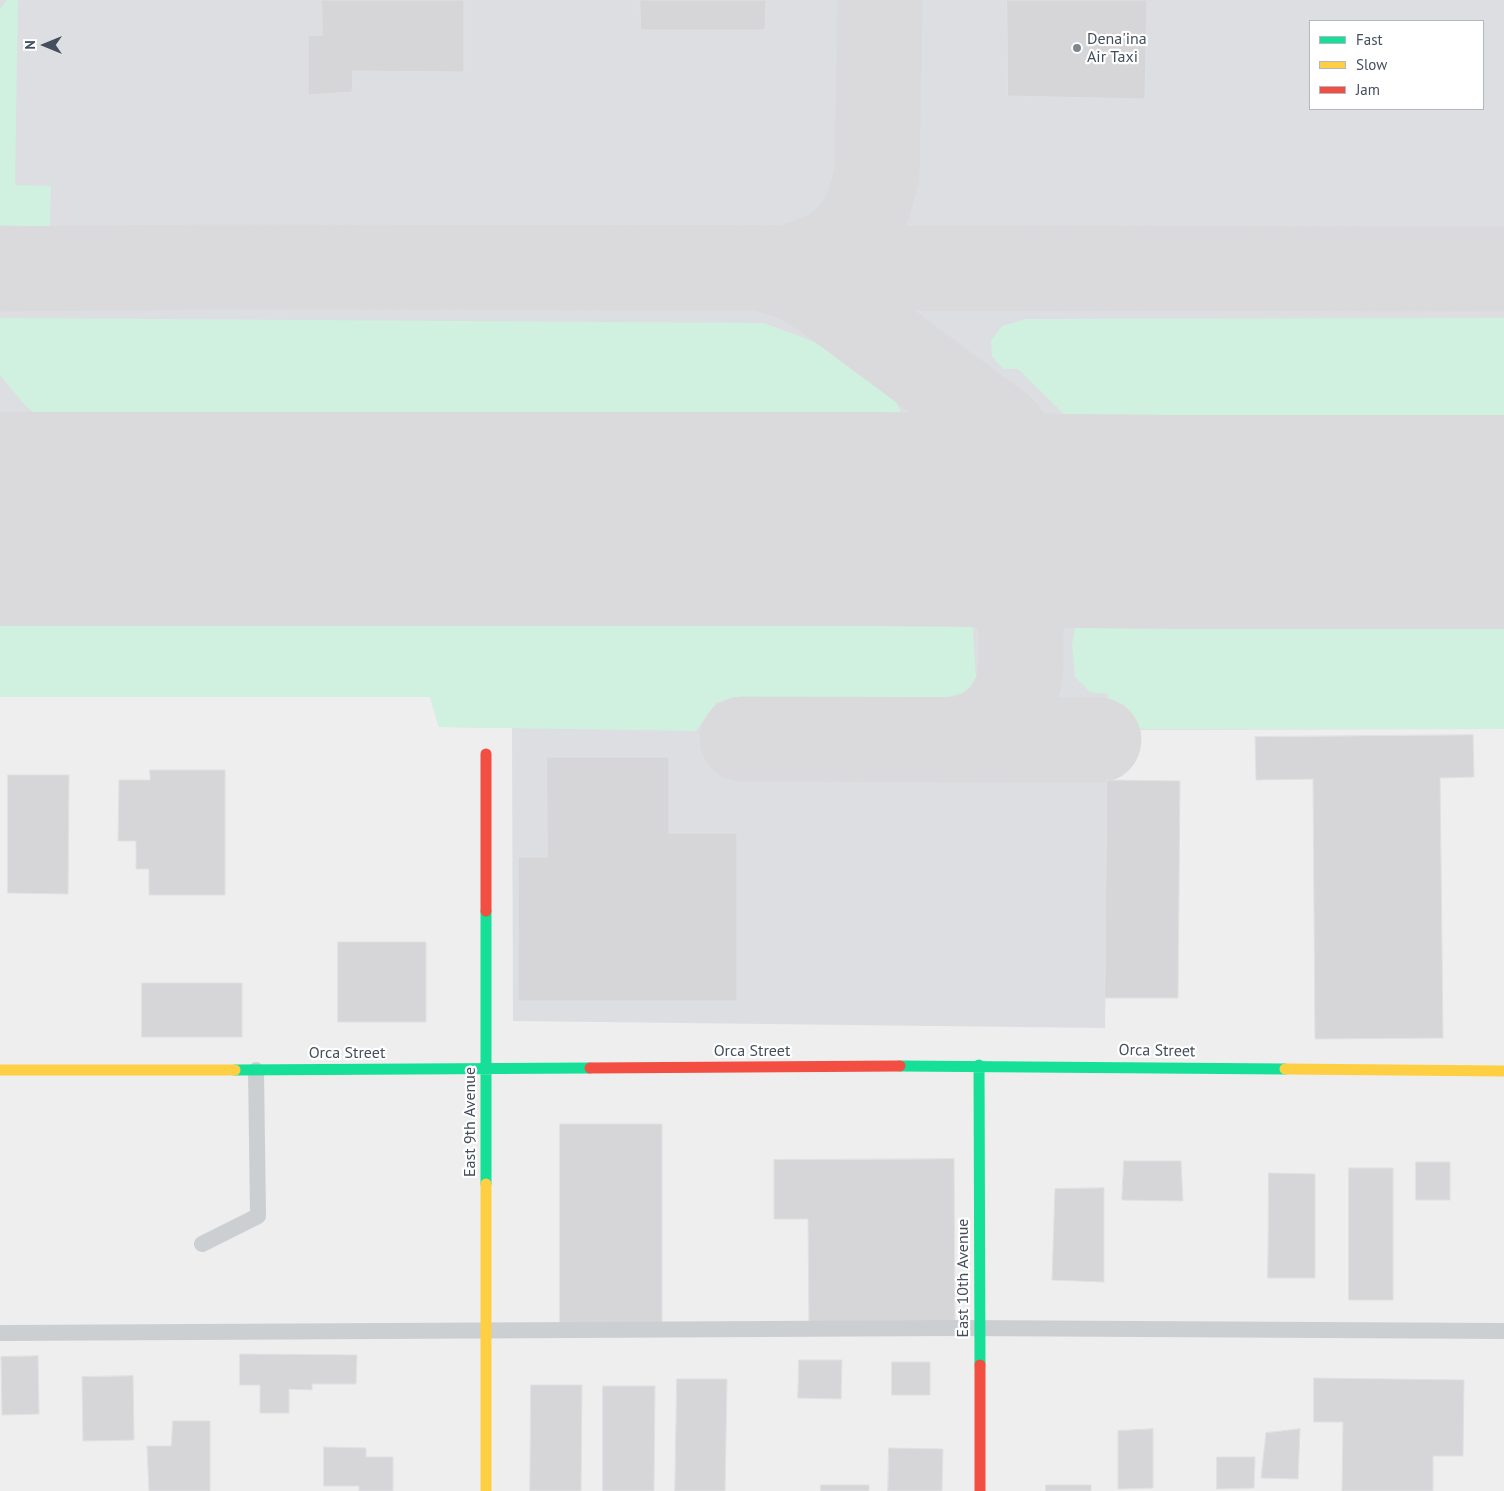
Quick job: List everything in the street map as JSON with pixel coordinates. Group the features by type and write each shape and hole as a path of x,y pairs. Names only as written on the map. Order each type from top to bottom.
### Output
{"street":[{"name":"East 9th Avenue","path":"486,754 486,1491"},
{"name":"Orca Street","path":"0,1070 979,1066 1504,1071"},
{"name":"East 10th Avenue","path":"979,1066 980,1491"}],"lane":[{"path":"202,1244 258,1216 256,1070"},
{"path":"0,1332 980,1328 1504,1331"}],"shaded area":[{"path":"0,0 1504,0 1504,729 1108,730 1105,1028 513,1021 512,728 439,727 430,697 0,697"}],"green space":[{"path":"7,0 18,0 15,185 51,186 50,227 0,225 0,9"},
{"path":"1504,318 1504,454 1172,452 1141,449 1112,440 1066,416 1018,369 1003,369 992,356 991,341 1002,326 1026,319"},
{"path":"0,319 763,323 823,346 863,370 894,399 902,416 909,440 890,449 862,455 149,448 98,444 45,423 23,403 0,375"},
{"path":"0,594 936,594 953,597 972,618 976,677 966,692 948,697 717,702 696,731 439,727 430,697 0,697"},
{"path":"1504,595 1504,729 1108,729 1108,694 1090,692 1075,677 1072,645 1077,614 1090,601 1106,600 1120,603 1137,596"}],"building":[{"path":"322,0 464,0 464,72 353,71 352,92 308,95 308,36 322,35"},
{"path":"640,0 766,0 765,30 641,30"},
{"name":"Dena'ina Air Taxi","path":"1007,0 1147,0 1145,99 1008,96"},
{"path":"1473,735 1474,777 1440,778 1443,1038 1315,1039 1313,779 1256,780 1255,737"},
{"path":"547,757 669,757 669,833 737,833 737,1001 518,1001 518,857 547,857"},
{"path":"150,770 225,770 225,895 149,895 149,869 136,869 136,841 118,841 119,780 150,780"},
{"path":"8,775 69,775 68,894 8,893"},
{"path":"1107,780 1180,781 1178,998 1105,998"},
{"path":"338,942 426,942 426,1022 338,1022"},
{"path":"142,983 242,983 242,1037 142,1037"},
{"path":"560,1124 662,1124 662,1328 560,1328"},
{"path":"954,1159 955,1326 809,1326 808,1219 774,1219 774,1160"},
{"path":"1124,1161 1181,1161 1183,1201 1122,1200"},
{"path":"1416,1162 1450,1162 1450,1200 1416,1200"},
{"path":"1349,1168 1393,1168 1393,1300 1349,1300"},
{"path":"1269,1173 1315,1174 1315,1278 1268,1278"},
{"path":"1104,1188 1104,1282 1052,1280 1055,1189"},
{"path":"240,1354 357,1355 356,1384 312,1384 312,1390 289,1389 289,1413 260,1413 260,1385 240,1385"},
{"path":"38,1356 39,1414 2,1415 1,1357"},
{"path":"799,1360 842,1360 841,1399 798,1398"},
{"path":"892,1362 930,1362 930,1395 892,1395"},
{"path":"133,1376 134,1440 83,1441 82,1377"},
{"path":"1314,1378 1464,1380 1463,1456 1433,1456 1433,1491 1342,1491 1343,1422 1314,1422"},
{"path":"677,1379 727,1379 725,1491 675,1491"},
{"path":"531,1385 582,1385 581,1491 530,1491"},
{"path":"603,1386 655,1386 654,1491 603,1491"},
{"path":"173,1421 210,1421 210,1491 149,1491 147,1446 171,1446"},
{"path":"1153,1429 1153,1488 1118,1489 1118,1431"},
{"path":"1300,1429 1298,1479 1261,1478 1266,1433"},
{"path":"324,1447 366,1448 366,1457 393,1457 393,1491 359,1491 359,1486 324,1486"},
{"path":"889,1448 943,1449 942,1491 888,1491"},
{"path":"1217,1457 1255,1457 1254,1488 1217,1489"},
{"path":"821,1485 869,1485 869,1491 821,1491"},
{"path":"1046,1485 1091,1485 1091,1491 1046,1491"}],"taxiway":[{"path":"789,268 827,253 843,242 857,226 867,210 877,175 880,0"},
{"path":"0,269 212,267 1504,269"},
{"path":"766,270 792,277 820,293 1003,429 1012,442 1021,470 1021,665 1019,680 1016,693 1005,713 988,727 962,740"},
{"path":"0,461 21,485 42,500 96,519"},
{"path":"875,519 948,532 966,541 982,553 1003,577 1014,601 1020,627"},
{"path":"1020,627 1030,597 1042,573 1058,555 1076,543 1097,534 1121,528 1178,522"},
{"path":"742,739 1099,740"}],"runway":[{"path":"0,519 875,519 1178,522 1504,522"}],"traffic: fast":[{"path":"486,911 486,1184"},
{"path":"979,1065 980,1365"},
{"path":"900,1066 1285,1069"},
{"path":"235,1070 590,1068"}],"traffic: slow":[{"path":"1285,1069 1504,1071"},
{"path":"0,1070 235,1070"},
{"path":"486,1184 486,1491"}],"traffic: jam":[{"path":"486,754 486,911"},
{"path":"590,1068 900,1066"},
{"path":"980,1365 980,1491"}],"place":[{"name":"Dena'ina Air Taxi","path":"1077,48"}]}
